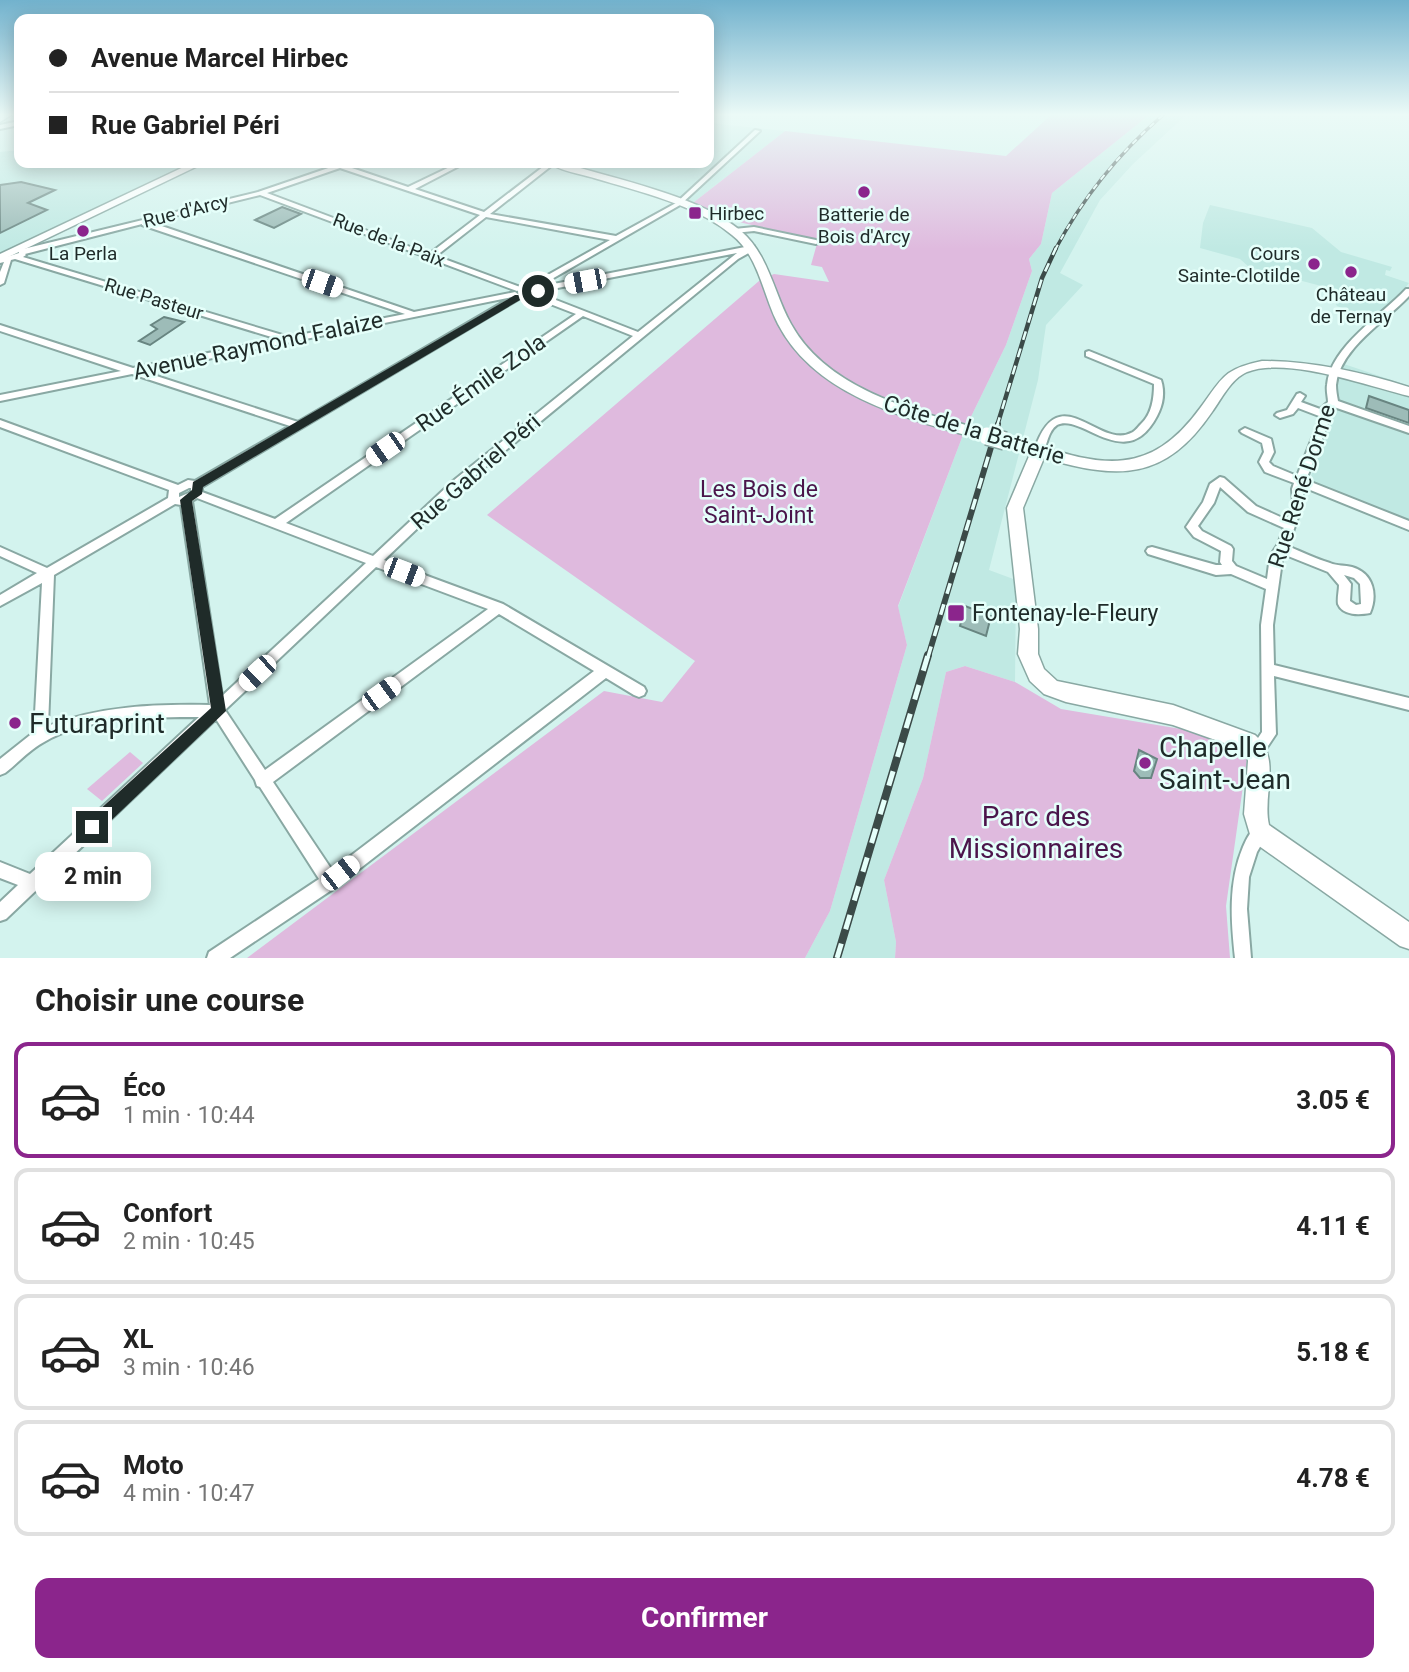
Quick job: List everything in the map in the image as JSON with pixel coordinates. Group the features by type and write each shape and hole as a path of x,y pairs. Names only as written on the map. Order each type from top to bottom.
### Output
{"main road":[{"path":"3,260 189,168"},
{"path":"574,168 715,218 734,231 753,254"},
{"name":"Côte de la Batterie","path":"753,254 798,348 877,402 905,413 1079,462 1115,464 1157,458 1188,432 1228,381 1264,371 1336,373"},
{"path":"1336,373 1409,394"},
{"path":"1040,451 1015,508 1029,629 1028,654 1037,675 1051,688 1173,715 1229,734 1257,750 1262,769 1254,816 1260,833 1409,937"}],"street":[{"path":"535,290 678,204 726,160"},
{"name":"Rue d'Arcy","path":"19,254 260,193 332,168"},
{"path":"354,168 486,215 619,239"},
{"path":"409,189 453,168"},
{"path":"431,256 552,168"},
{"name":"Rue de la Paix","path":"260,193 431,256 517,293"},
{"path":"143,222 414,314"},
{"path":"734,231 754,229 816,242"},
{"name":"Rue Pasteur","path":"19,254 289,339"},
{"name":"Avenue Raymond Falaize","path":"0,398 517,293 753,254"},
{"name":"Rue Gabriel Péri","path":"0,914 457,484 639,335 753,254"},
{"path":"0,283 3,260"},
{"path":"535,290 580,314 639,335"},
{"path":"1336,373 1336,363 1409,291"},
{"path":"0,601 186,493 517,293"},
{"name":"Rue Émile Zola","path":"277,524 580,314"},
{"path":"0,328 298,425"},
{"path":"1040,451 1045,433 1053,423 1061,420 1074,421 1105,436 1123,438 1139,433 1155,413 1158,382 1089,354"},
{"name":"Rue René Dorme","path":"1257,750 1269,734 1267,625 1271,586 1280,548 1298,503 1300,483 1314,452 1327,406 1333,403 1330,393 1336,373"},
{"path":"1280,415 1290,412 1298,400 1324,414"},
{"path":"1333,403 1409,430"},
{"path":"0,423 499,608 639,691"},
{"path":"1245,431 1267,441 1269,452 1265,466 1300,483 1409,526"},
{"path":"1271,586 1232,569 1226,562 1227,549 1198,534 1192,527 1215,484 1220,481 1252,509 1288,525"},
{"path":"186,493 218,711 330,881"},
{"path":"1280,548 1332,569"},
{"path":"0,551 48,573"},
{"path":"1152,551 1216,570 1232,569"},
{"path":"41,736 48,573"},
{"path":"262,781 499,608"},
{"path":"1268,669 1409,704"},
{"path":"215,958 330,881 606,670"},
{"path":"0,768 41,736 102,717 167,710 218,711"},
{"path":"1243,958 1237,904 1247,848 1260,833"},
{"path":"0,870 32,883"}],"shaded area":[{"path":"0,160 14,160 14,168 181,168 0,254"},
{"path":"714,160 748,160 689,206 580,168 714,168"},
{"path":"1093,160 1138,160 1100,200 1060,273 1083,285 1046,325 1038,380 989,570 1016,580 1015,682 965,666 946,672 923,778 884,880 896,942 895,958 805,958 830,911 907,645 898,607 966,427 1006,345 1032,271 1029,259 1041,244 1052,193"},
{"name":"Cours Sainte-Clotilde","path":"1210,205 1312,228 1341,252 1392,267 1390,271 1386,270 1385,275 1409,283 1393,303 1370,320 1337,306 1325,287 1249,267 1240,259 1200,248 1203,223"},
{"path":"1344,364 1409,386 1409,524 1316,487 1310,480"}],"green space":[{"name":"Les Bois de Saint-Joint","path":"748,160 1093,160 1052,193 1041,244 1029,259 1032,271 1006,345 966,427 898,606 907,645 830,911 805,958 247,958 604,691 662,702 695,661 487,515 759,281 774,274 829,282 822,267 811,265 818,240 743,223 689,206"},
{"name":"Parc des Missionnaires","path":"965,666 1015,682 1061,709 1193,731 1236,747 1247,758 1226,906 1230,958 895,958 896,942 884,880 923,778 946,672"},
{"path":"130,752 143,763 102,801 87,789"}],"building":[{"path":"21,182 55,190 28,203 47,210 0,233 0,185"},
{"path":"282,207 301,214 274,228 255,220"},
{"path":"164,317 184,322 150,345 139,341 157,329 151,325"},
{"path":"1369,396 1409,410 1409,423 1366,408"},
{"path":"965,606 991,616 986,636 960,626"},
{"name":"Chapelle Saint-Jean","path":"1139,750 1157,759 1151,778 1140,778 1134,771"}],"railway":[{"path":"1055,249 1077,212 1118,160"},
{"path":"997,426 1042,278 1055,249"},
{"path":"928,657 998,424"},
{"path":"837,958 928,655"}],"place":[{"name":"Batterie de Bois d'Arcy","path":"864,192"},
{"name":"Hirbec","path":"695,213"},
{"name":"La Perla","path":"83,231"},
{"name":"Cours Sainte-Clotilde","path":"1314,264"},
{"name":"Château de Ternay","path":"1351,272"},
{"name":"Fontenay-le-Fleury","path":"956,613"},
{"name":"Futuraprint","path":"15,723"},
{"name":"Chapelle Saint-Jean","path":"1145,763"}],"route":[{"path":"92,827 218,711 186,500 198,491 197,485 518,297 530,298 538,291"}]}
